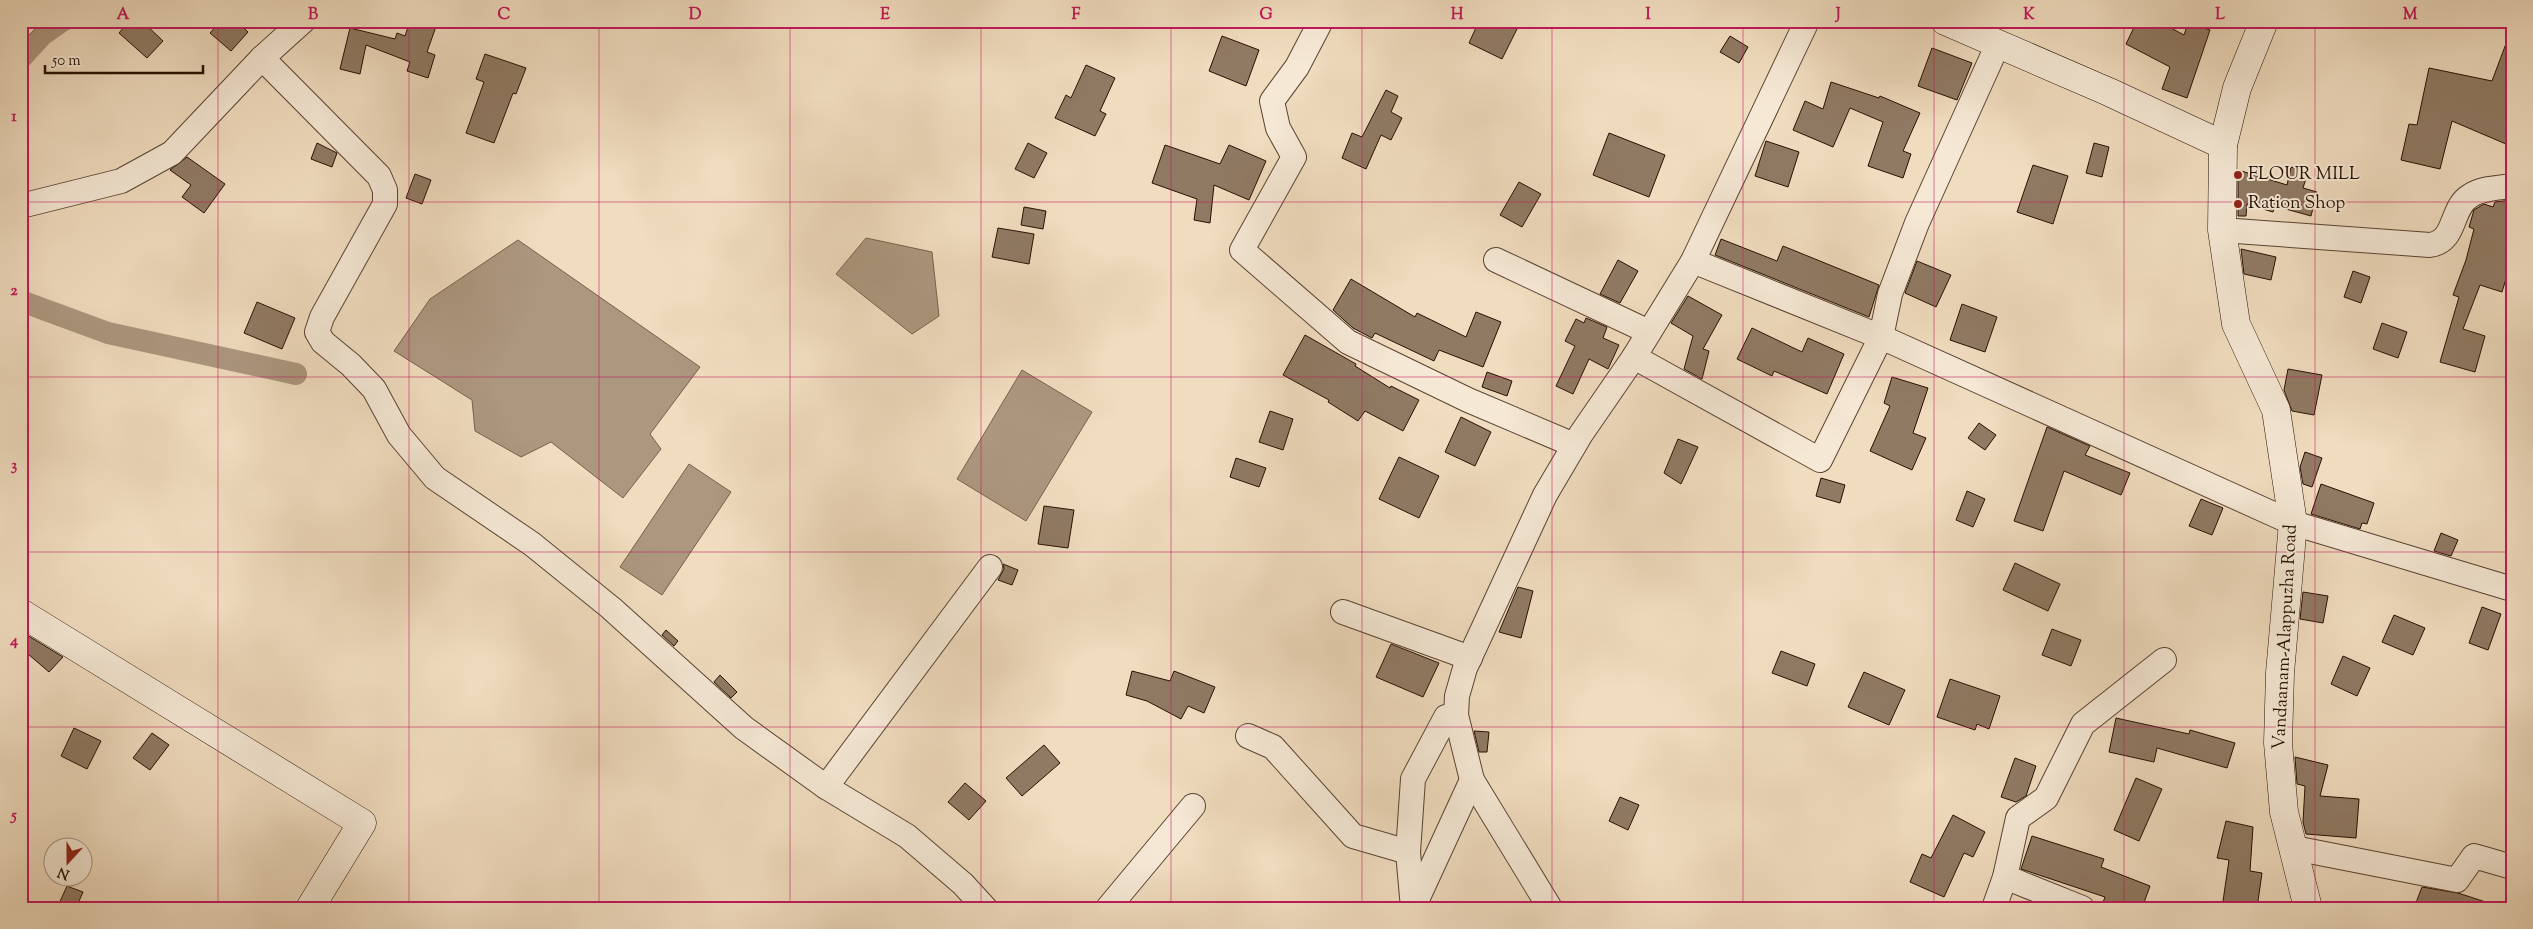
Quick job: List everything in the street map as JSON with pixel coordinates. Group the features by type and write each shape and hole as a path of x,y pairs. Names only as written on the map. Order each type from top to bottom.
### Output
{"main road":[{"path":"1945,21 2109,92 2223,145"},
{"name":"Vandaanam-Alappuzha Road","path":"2264,21 2237,88 2223,145 2222,230 2236,324 2276,410 2293,523 2280,673 2278,743 2284,812 2308,908"},
{"path":"21,613 362,823 310,908"}],"street":[{"path":"21,206 121,181 172,152 262,58 303,21"},
{"path":"1321,21 1297,68 1272,101 1278,128 1294,157 1242,250 1348,342 1468,400 1574,445"},
{"path":"1550,908 1472,780 1456,715 1457,696 1470,658 1545,494 1574,445 1634,357 1693,261 1807,21"},
{"path":"1634,357 1820,460 1880,337 1890,294 1917,223 1998,44"},
{"path":"262,58 379,176 386,190 385,204 322,317 317,332 323,342 351,365 374,389 398,435 435,478 532,544 611,608 744,728 826,787 907,836 962,884 985,908"},
{"path":"2222,230 2430,245 2440,244 2445,239 2462,204 2468,196 2479,191 2512,186"},
{"path":"1496,260 1650,332"},
{"path":"1693,261 1880,337 2293,523 2512,589"},
{"path":"826,787 990,567"},
{"path":"1343,612 1470,658"},
{"path":"1994,908 2005,877 2018,818 2046,798 2083,724 2164,660"},
{"path":"1413,908 1408,852 1413,779 1446,717 1456,715"},
{"path":"1248,736 1273,747 1353,836 1408,852"},
{"path":"1413,908 1472,780"},
{"path":"1108,908 1193,806"},
{"path":"2294,848 2457,880 2474,856 2512,867"},
{"path":"2005,877 2082,908"}],"shaded area":[{"path":"866,238 932,252 939,316 912,334 836,274"},
{"path":"518,240 700,367 650,434 661,449 623,498 551,442 521,457 475,431 472,400 394,351 430,299"},
{"path":"1022,370 1092,412 1026,521 957,479"},
{"path":"689,464 731,492 662,595 620,567"}],"building":[{"path":"129,21 142,21 163,41 147,58 119,33"},
{"path":"221,21 236,21 248,32 231,51 210,33"},
{"path":"410,21 438,21 427,52 435,55 428,78 407,71 410,62 366,45 360,74 340,69 350,28 395,39 397,33 405,36"},
{"path":"1479,21 1500,21 1517,29 1502,59 1469,43"},
{"path":"2137,21 2158,21 2184,35 2188,23 2210,30 2187,98 2162,89 2170,67 2126,44"},
{"path":"2510,33 2512,129 2506,144 2452,121 2440,169 2401,160 2409,124 2417,125 2429,68 2492,81"},
{"path":"1222,36 1259,50 1246,86 1209,71"},
{"path":"1730,36 1748,47 1739,63 1720,52"},
{"path":"1932,48 1972,63 1957,100 1918,86"},
{"path":"485,54 526,68 516,94 513,93 494,143 466,133 484,82 476,79"},
{"path":"1086,65 1115,78 1100,111 1106,114 1095,136 1055,118 1066,95 1071,98"},
{"path":"1831,82 1879,98 1880,96 1920,113 1903,151 1911,154 1903,178 1868,166 1883,122 1850,108 1833,147 1793,130 1805,101 1823,109"},
{"path":"1386,90 1398,96 1391,112 1402,118 1391,140 1381,135 1366,169 1342,158 1352,133 1362,137"},
{"path":"1609,133 1665,155 1649,197 1593,175"},
{"path":"1766,141 1799,152 1788,187 1755,176"},
{"path":"317,143 337,153 332,167 311,159"},
{"path":"1028,143 1047,153 1034,178 1015,169"},
{"path":"2094,143 2109,147 2102,177 2086,173"},
{"path":"1165,145 1220,164 1229,145 1266,161 1249,200 1214,185 1210,223 1194,220 1197,199 1152,183"},
{"path":"187,157 225,184 204,213 182,197 191,185 170,170"},
{"path":"2033,165 2068,176 2053,224 2017,212"},
{"path":"2291,167 2308,172 2303,188 2317,192 2311,216 2275,206 2273,212 2247,204 2246,216 2238,216 2238,170 2287,185"},
{"path":"415,174 431,180 422,204 406,198"},
{"path":"1519,182 1541,194 1522,227 1500,215"},
{"path":"2512,200 2512,230 2506,246 2512,247 2512,259 2502,292 2480,285 2463,329 2485,336 2475,372 2440,362 2459,297 2453,295 2466,260 2474,229 2469,227 2474,210 2484,204 2493,207 2495,202"},
{"path":"1024,207 1046,211 1043,229 1021,225"},
{"path":"998,228 1034,234 1029,264 992,257"},
{"path":"1721,239 1777,261 1783,246 1879,285 1869,317 1715,255"},
{"path":"2241,249 2276,257 2271,280 2244,274"},
{"path":"1618,260 1638,271 1620,303 1600,294"},
{"path":"1917,261 1951,275 1936,307 1905,293"},
{"path":"2353,271 2370,277 2361,303 2344,297"},
{"path":"1351,279 1415,317 1417,313 1466,337 1476,312 1501,322 1483,367 1439,350 1434,361 1375,333 1372,338 1353,328 1333,310"},
{"path":"1688,296 1722,315 1703,349 1709,351 1702,379 1684,369 1693,336 1671,323"},
{"path":"257,302 295,318 282,349 244,333"},
{"path":"1962,304 1997,317 1985,352 1950,340"},
{"path":"1586,318 1607,327 1603,338 1619,345 1608,369 1589,359 1573,394 1556,386 1575,346 1565,341 1576,319 1584,323"},
{"path":"2382,323 2407,332 2398,358 2373,349"},
{"path":"1752,328 1802,352 1808,338 1844,354 1827,394 1774,371 1772,376 1737,359"},
{"path":"1305,335 1356,364 1355,366 1390,388 1391,386 1419,400 1403,431 1365,411 1358,421 1328,402 1329,400 1283,375"},
{"path":"2288,369 2322,375 2314,415 2292,411 2284,390"},
{"path":"1487,372 1512,381 1507,396 1482,387"},
{"path":"1892,377 1928,388 1913,433 1926,438 1912,470 1870,451 1890,406 1884,403"},
{"path":"1270,411 1293,419 1283,450 1259,442"},
{"path":"1461,417 1491,432 1475,466 1445,452"},
{"path":"1979,423 1996,435 1985,450 1968,438"},
{"path":"2047,427 2090,446 2085,455 2130,473 2121,495 2064,471 2043,531 2014,521"},
{"path":"1678,439 1698,447 1681,484 1664,473"},
{"path":"2305,452 2322,458 2312,487 2303,484 2300,467"},
{"path":"1399,457 1439,476 1419,518 1379,499"},
{"path":"1236,458 1266,468 1259,487 1230,477"},
{"path":"1821,478 1845,485 1840,503 1816,496"},
{"path":"2321,484 2374,503 2367,524 2362,523 2360,529 2311,514"},
{"path":"1967,491 1985,499 1973,527 1956,520"},
{"path":"2201,499 2223,508 2212,535 2189,526"},
{"path":"1044,506 1074,510 1068,548 1038,544"},
{"path":"2441,533 2458,540 2451,556 2434,551"},
{"path":"2015,563 2060,584 2048,611 2003,590"},
{"path":"1003,564 1018,570 1012,585 998,580 1004,569"},
{"path":"1518,587 1533,591 1521,638 1499,632"},
{"path":"2303,592 2328,596 2323,623 2300,619"},
{"path":"2482,607 2501,614 2488,650 2469,643"},
{"path":"2394,615 2425,628 2413,655 2382,642"},
{"path":"2052,629 2081,640 2071,666 2042,655"},
{"path":"666,630 678,641 674,646 662,635"},
{"path":"27,635 63,657 49,672 21,648 21,642"},
{"path":"1391,644 1439,663 1423,697 1376,677"},
{"path":"1781,651 1815,664 1807,686 1772,673"},
{"path":"2343,656 2370,668 2357,696 2331,684"},
{"path":"1132,671 1170,681 1174,671 1215,687 1204,713 1188,706 1181,719 1147,701 1126,695"},
{"path":"1864,672 1905,690 1889,725 1848,707"},
{"path":"720,675 737,692 731,698 714,682"},
{"path":"1950,679 2000,696 1989,729 1977,724 1975,730 1937,717"},
{"path":"2116,718 2189,734 2190,730 2235,743 2227,768 2157,748 2154,762 2109,752"},
{"path":"74,728 101,741 87,769 61,756"},
{"path":"1474,731 1489,732 1487,752 1479,752"},
{"path":"152,733 169,745 150,770 133,758"},
{"path":"1044,745 1060,763 1022,796 1006,778"},
{"path":"2295,757 2328,765 2320,796 2359,799 2356,838 2306,834 2303,822 2305,786 2297,784"},
{"path":"2015,758 2036,766 2026,796 2016,802 2001,797"},
{"path":"2136,778 2162,789 2139,841 2114,830"},
{"path":"965,783 986,801 969,820 948,802"},
{"path":"1620,797 1639,805 1628,830 1609,821"},
{"path":"1953,815 1985,832 1973,857 1964,853 1944,897 1910,882 1922,854 1931,858"},
{"path":"2226,821 2253,827 2250,871 2262,873 2257,908 2222,908 2229,860 2217,858"},
{"path":"2032,836 2104,859 2101,867 2150,886 2142,908 2101,908 2105,897 2021,869"},
{"path":"67,886 83,892 76,908 57,908"},
{"path":"2422,887 2458,893 2492,904 2491,908 2414,908"}],"waterway":[{"path":"21,58 42,35 62,21"},
{"path":"21,301 108,333 296,374"}],"place":[{"name":"FLOUR MILL","path":"2238,175"},
{"name":"Ration Shop","path":"2238,204"}]}
